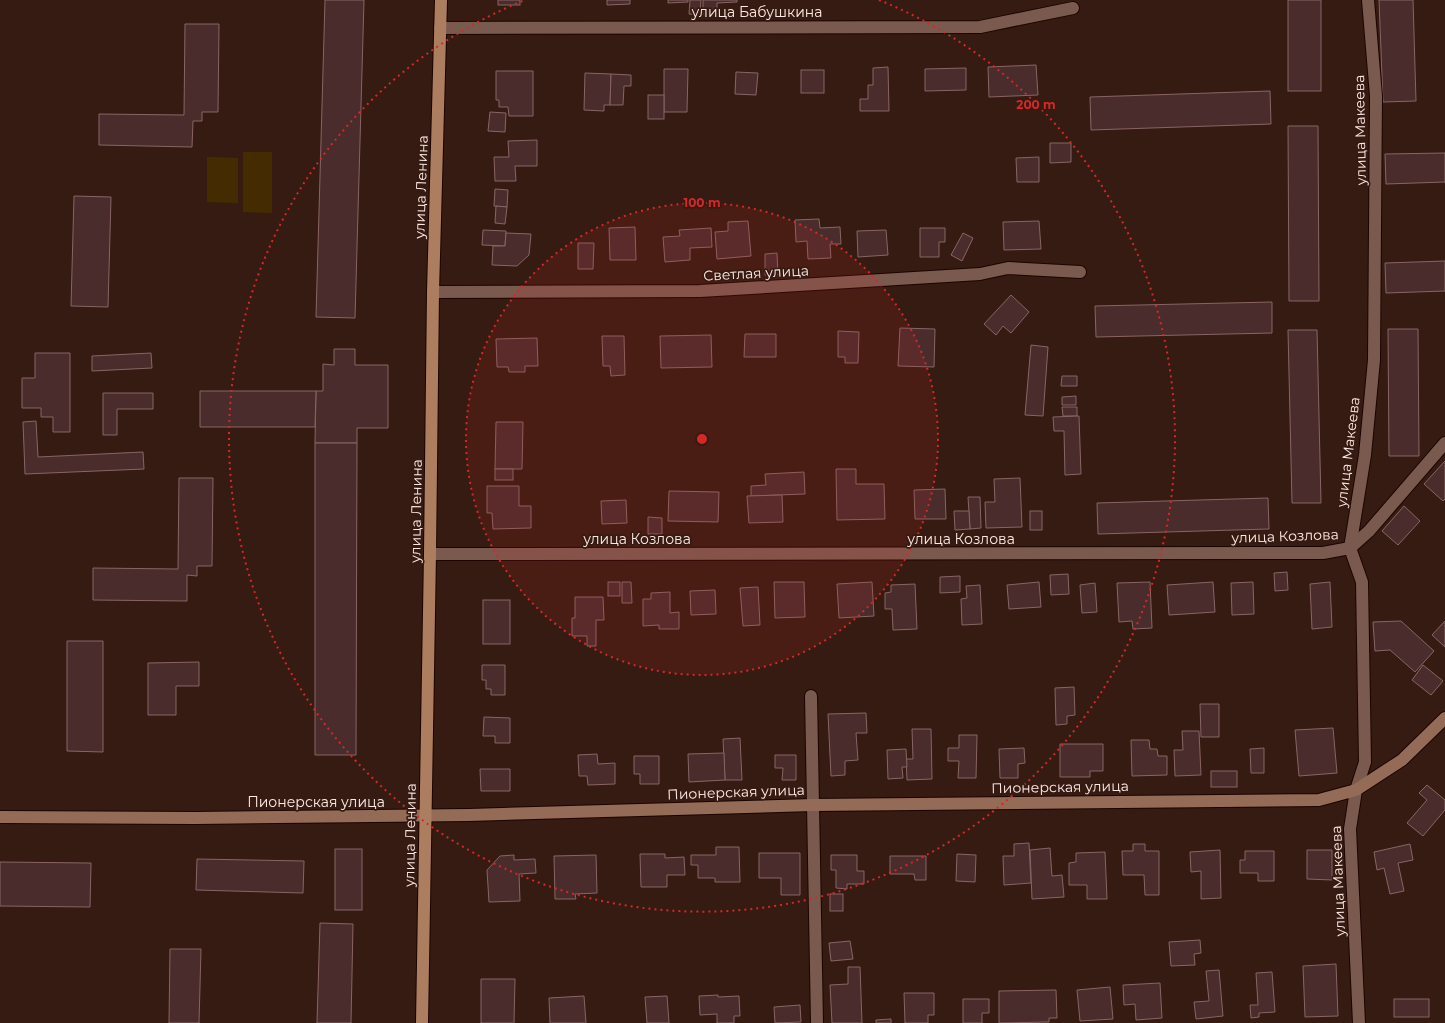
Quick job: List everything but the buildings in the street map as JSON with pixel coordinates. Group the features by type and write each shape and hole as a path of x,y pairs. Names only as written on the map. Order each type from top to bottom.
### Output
{"main road":[{"name":"улица Ленина","path":"422,1023 433,292 440,0"}],"street":[{"name":"улица Макеева","path":"1359,1023 1350,829 1356,790 1365,762 1362,582 1350,548 1365,455 1374,360 1376,96 1368,0"},
{"name":"улица Бабушкина","path":"440,28 980,27 1073,8"},
{"name":"Светлая улица","path":"433,292 700,291 980,274 1008,268 1080,272"},
{"name":"улица Козлова","path":"430,554 1323,553 1350,548 1368,531 1445,443"},
{"path":"811,696 817,1023"},
{"name":"Пионерская улица","path":"0,817 195,818 425,816 813,805 1318,800 1356,790 1402,760 1445,718"}],"shaded area":[{"path":"243,152 272,152 272,213 243,212"},
{"path":"207,157 238,158 238,203 207,202"}]}
